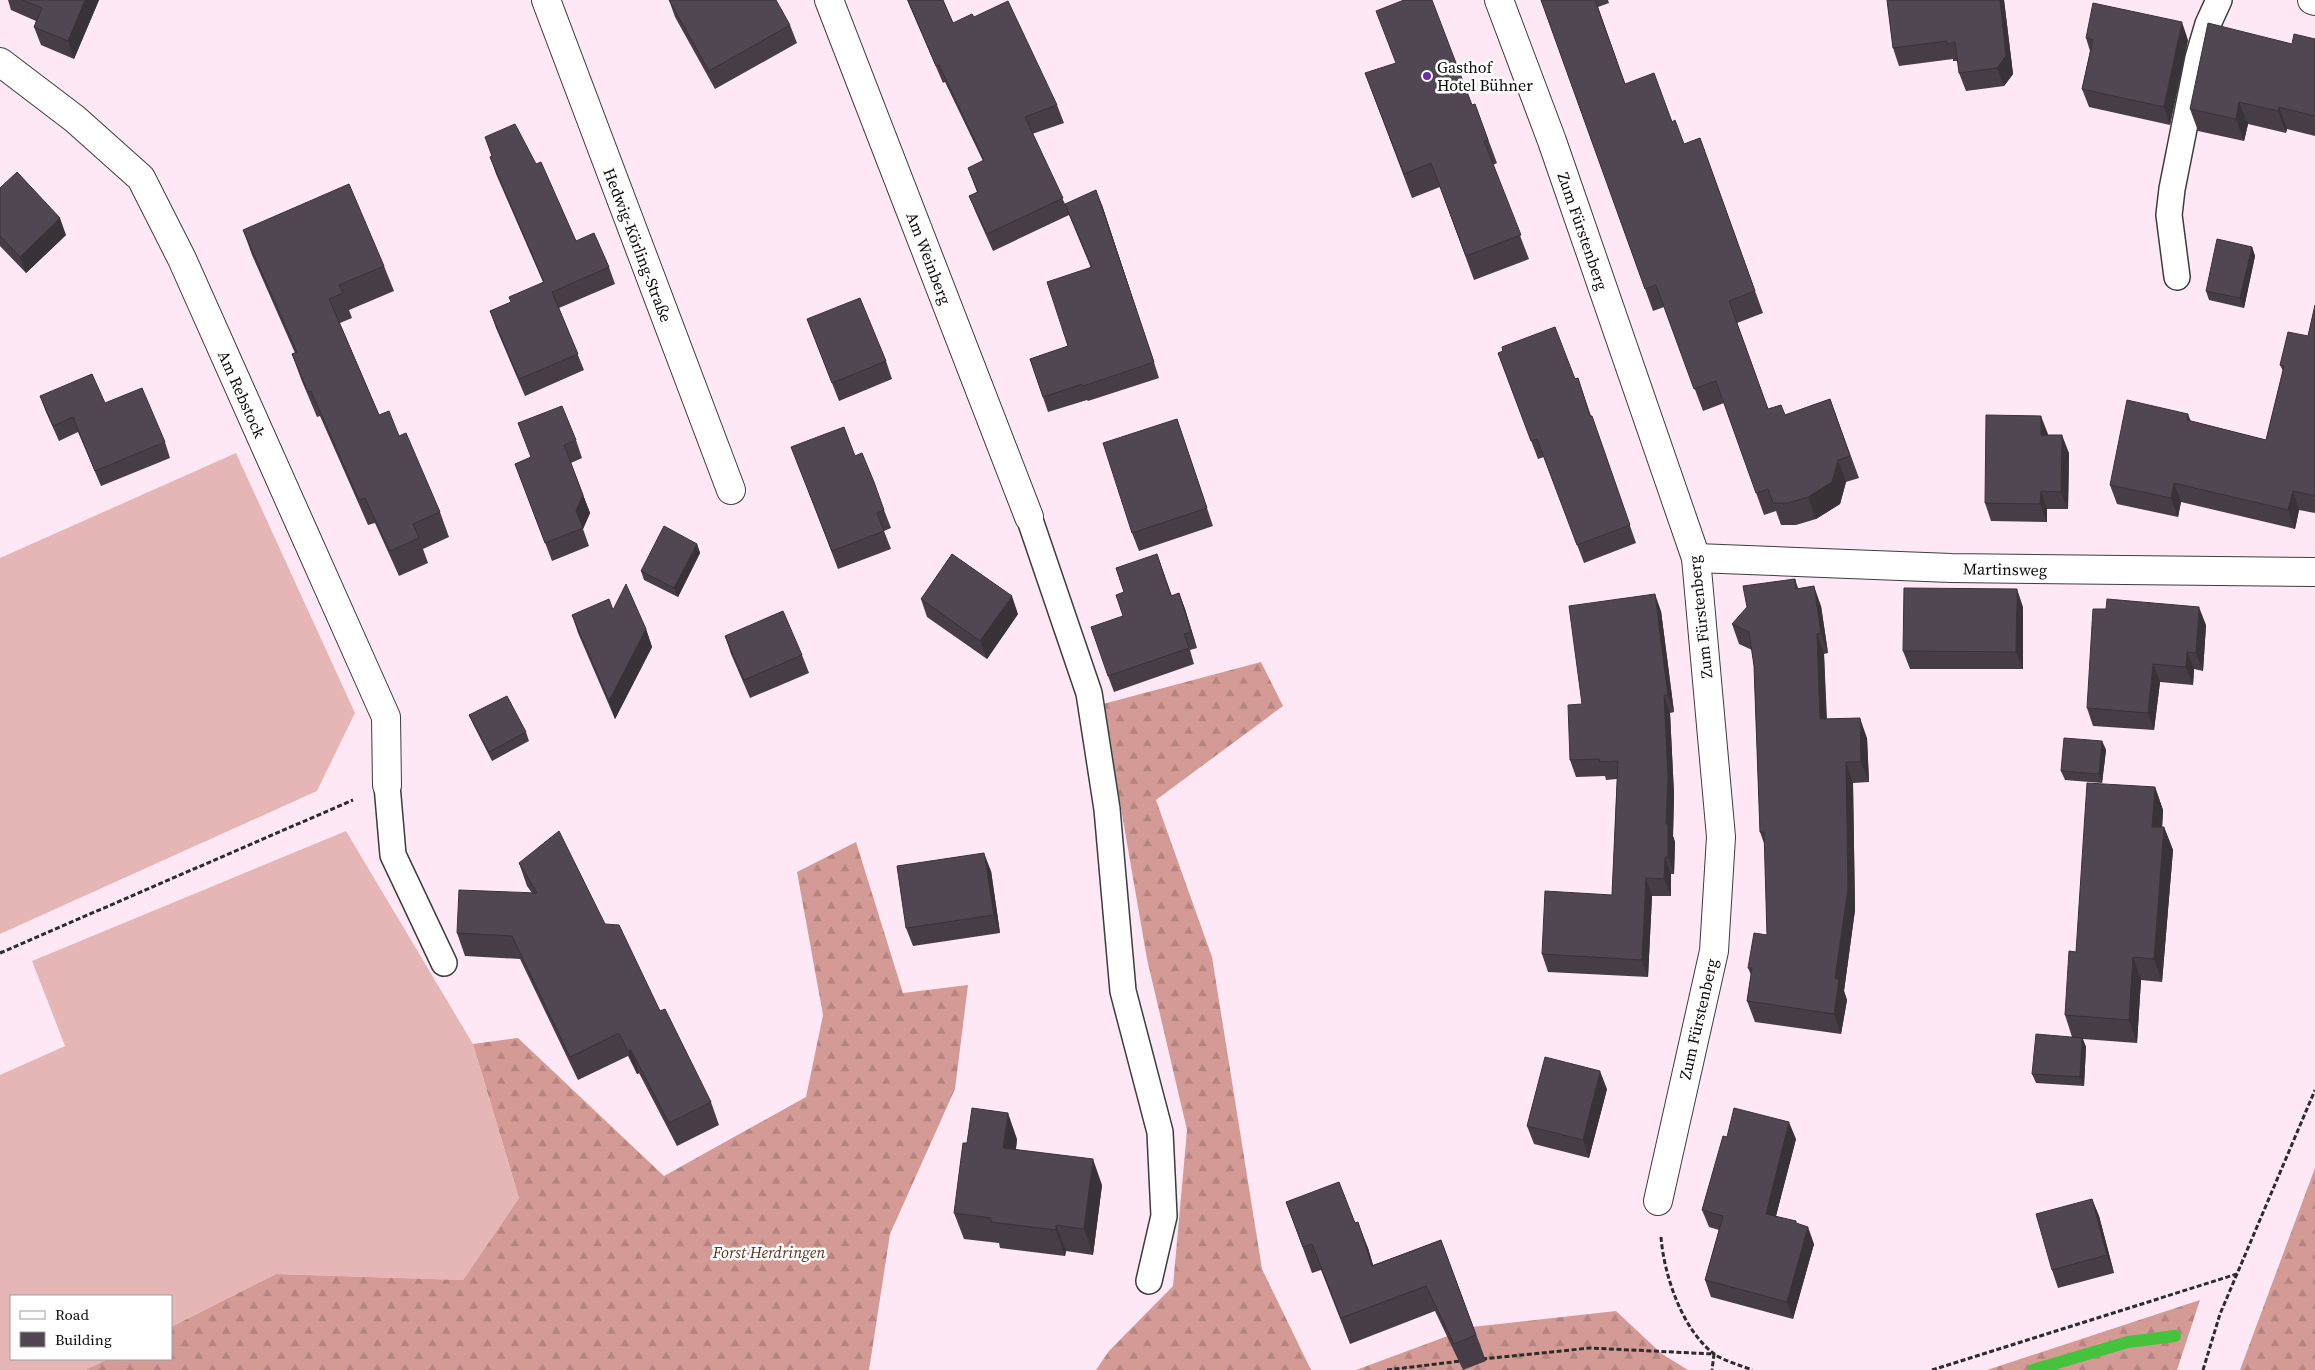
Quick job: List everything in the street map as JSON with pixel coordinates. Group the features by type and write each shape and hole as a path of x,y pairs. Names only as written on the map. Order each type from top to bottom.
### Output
{"street":[{"name":"Hedwig-Körling-Straße","path":"546,0 730,490"},
{"name":"Am Weinberg","path":"829,0 1029,517"},
{"name":"Zum Fürstenberg","path":"1499,0 1552,141 1696,558 1721,837 1714,951 1658,1201"},
{"name":"Am Rebstock","path":"0,62 75,119 141,178 182,259 386,717 387,785"},
{"name":"Martinsweg","path":"1696,558 1951,568 2315,572"}],"lane":[{"path":"2177,277 2169,215 2172,189 2198,58 2208,24 2219,0"},
{"path":"1029,517 1089,693 1107,809 1123,991 1160,1132 1164,1216 1149,1281"},
{"path":"387,785 393,855 444,963"}],"path":[{"path":"0,953 387,785"},
{"path":"2203,1370 2220,1314 2315,1090"},
{"path":"1658,1201 1662,1261 1680,1306 1696,1336 1714,1354"},
{"path":"1932,1370 2237,1274"},
{"path":"1475,1360 1590,1348 1714,1354 1752,1370"},
{"path":"1712,1370 1714,1354"},
{"path":"1387,1370 1465,1361"}],"shaded area":[{"path":"236,453 355,713 317,791 0,934 0,558"},
{"path":"346,831 473,1044 519,1198 463,1280 276,1274 172,1326 172,1295 10,1295 10,1360 106,1360 85,1370 0,1370 0,1075 65,1046 32,961"}],"green space":[{"path":"1261,662 1283,706 1156,800 1212,957 1262,1269 1311,1370 1096,1370 1109,1351 1173,1286 1187,1130 1147,959 1103,704"},
{"name":"Forst Herdringen","path":"856,842 903,993 968,985 955,1089 890,1234 869,1370 85,1370 106,1360 172,1360 172,1326 276,1274 463,1280 519,1198 473,1044 518,1038 664,1176 806,1097 823,1015 797,872"},
{"path":"2315,1168 2315,1370 2240,1370"},
{"path":"2200,1300 2177,1370 1987,1370"},
{"path":"1616,1311 1662,1354 1688,1370 1356,1370 1472,1327"}],"building":[{"path":"22,0 85,0 68,41 34,27 42,8"},
{"path":"669,0 776,0 790,25 709,71"},
{"path":"908,0 943,0 953,23 972,14 974,17 1008,1 1057,105 1025,117 1063,198 987,234 969,196 978,192 968,168 984,160 939,65 936,66"},
{"path":"1404,0 1432,0 1472,105 1475,104 1488,140 1484,141 1521,235 1466,256 1431,163 1404,174 1365,73 1396,63 1376,11"},
{"path":"1541,0 1595,0 1625,84 1654,73 1672,122 1675,120 1684,144 1700,138 1755,291 1729,301 1768,409 1781,405 1785,415 1830,399 1850,456 1838,460 1832,482 1808,497 1788,503 1773,503 1768,489 1756,493 1716,381 1694,389 1656,285 1645,289"},
{"path":"1887,0 2000,0 2006,56 1997,68 1959,73 1955,42 1947,44 1947,41 1893,48"},
{"path":"2093,3 2182,22 2164,107 2082,89 2093,40 2086,38"},
{"path":"2208,23 2292,44 2294,34 2315,39 2315,116 2279,107 2278,111 2239,102 2236,119 2190,109"},
{"path":"515,124 536,164 541,162 576,241 594,233 609,267 552,292 578,354 519,379 490,311 511,302 509,297 544,282 490,157 492,156 485,137"},
{"path":"17,172 60,218 20,257 0,236 0,188"},
{"path":"349,184 384,266 339,285 343,293 329,299 379,415 389,411 399,436 406,433 440,512 413,524 419,538 390,551 365,498 359,500 311,391 308,392 292,354 297,352 243,230"},
{"path":"1096,190 1154,362 1083,386 1082,384 1043,397 1030,359 1068,346 1047,282 1092,267 1065,204"},
{"path":"2217,239 2252,247 2240,298 2206,291"},
{"path":"860,298 886,361 832,383 807,319"},
{"path":"2315,305 2315,496 2293,491 2288,510 2174,483 2171,498 2110,485 2127,400 2188,414 2187,420 2266,440 2284,366 2280,365 2288,332 2308,336"},
{"path":"1555,327 1575,379 1578,378 1630,525 1577,545 1537,439 1531,441 1498,353 1503,351 1502,347"},
{"path":"92,374 105,403 142,388 165,442 95,471 73,417 53,426 40,396"},
{"path":"562,406 576,440 564,445 583,495 576,511 583,528 545,543 515,464 531,457 518,423"},
{"path":"1986,415 2041,416 2041,435 2062,435 2061,492 2041,491 2040,504 1985,503"},
{"path":"1177,419 1207,508 1132,533 1103,443"},
{"path":"844,427 855,456 862,453 874,482 884,510 877,513 884,531 832,551 791,447"},
{"path":"664,526 697,544 674,588 641,571"},
{"path":"952,554 1012,596 980,641 921,599"},
{"path":"1157,554 1171,596 1179,593 1191,632 1184,634 1189,648 1108,676 1091,627 1123,616 1116,595 1124,592 1116,568"},
{"path":"1795,579 1796,589 1814,586 1821,633 1817,634 1820,719 1860,718 1861,762 1846,762 1848,889 1835,978 1839,980 1834,1014 1747,1001 1752,968 1748,968 1754,933 1767,935 1764,832 1760,832 1754,666 1749,632 1732,624 1747,607 1743,586"},
{"path":"626,584 646,629 609,701 572,615 609,599 613,610"},
{"path":"1904,588 2017,589 2016,652 1903,651"},
{"path":"1655,594 1668,695 1664,695 1668,776 1666,824 1668,824 1668,857 1665,857 1664,879 1646,878 1642,960 1542,954 1545,891 1612,895 1618,761 1600,762 1599,759 1570,760 1568,705 1582,704 1569,606"},
{"path":"2107,599 2199,607 2196,653 2187,652 2186,667 2153,664 2148,713 2087,708 2093,609 2106,609"},
{"path":"783,611 802,655 744,680 725,636"},
{"path":"507,696 526,732 489,752 469,715"},
{"path":"2064,738 2102,741 2099,774 2061,771"},
{"path":"2087,783 2155,787 2152,827 2164,827 2154,959 2133,957 2129,1020 2065,1015 2069,951 2076,952"},
{"path":"559,831 605,924 619,925 660,1011 665,1009 711,1102 669,1123 631,1050 628,1051 619,1033 570,1057 512,936 457,933 459,890 537,893 519,863"},
{"path":"984,853 994,915 906,928 897,866"},
{"path":"2036,1034 2082,1038 2080,1077 2032,1074"},
{"path":"1545,1057 1600,1071 1583,1140 1527,1126"},
{"path":"972,1108 1008,1113 1003,1148 1093,1159 1084,1229 1056,1225 1056,1230 991,1222 991,1218 954,1213 963,1143 967,1143"},
{"path":"1734,1108 1789,1122 1766,1214 1796,1221 1796,1223 1808,1227 1787,1302 1705,1280 1723,1216 1702,1210 1723,1136 1727,1137"},
{"path":"1339,1182 1355,1223 1358,1222 1372,1266 1441,1240 1476,1335 1454,1344 1426,1286 1341,1318 1312,1244 1303,1247 1286,1202"},
{"path":"2092,1199 2107,1255 2052,1270 2036,1214"}],"waterway":[{"path":"2033,1370 2128,1342 2175,1336"}],"place":[{"name":"Gasthof Hotel Bühner","path":"1427,76"}]}
